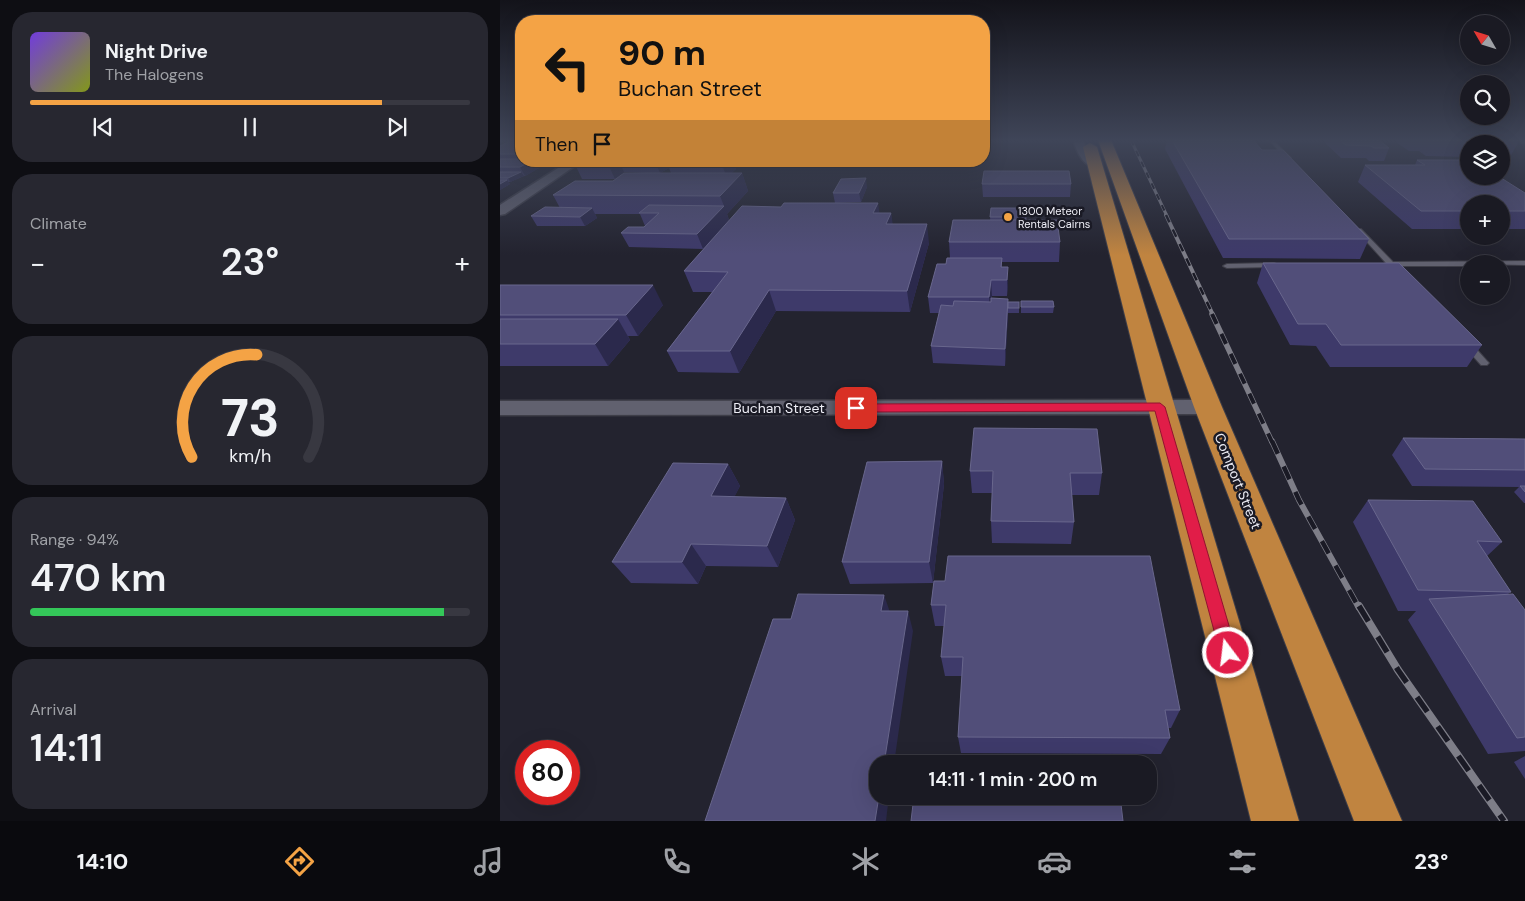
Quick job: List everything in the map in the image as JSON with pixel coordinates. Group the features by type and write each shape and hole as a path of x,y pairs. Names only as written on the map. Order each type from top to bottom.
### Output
{"highway":[{"path":"1100,178 1160,407 1275,821"},
{"name":"Comport Street","path":"1119,178 1208,407 1377,818"}],"street":[{"path":"500,212 551,178"},
{"name":"Buchan Street","path":"500,408 1208,407"}],"lane":[{"path":"1352,223 1406,278"},
{"path":"1383,264 1525,263"},
{"path":"1227,266 1285,265"},
{"path":"1458,335 1484,363"}],"building":[{"path":"617,178 737,178 720,196 553,195 575,181 613,181"},
{"path":"866,178 859,193 833,193 841,179"},
{"path":"983,178 1070,178 1071,184 982,184"},
{"path":"1194,178 1310,178 1369,239 1229,239"},
{"path":"1381,178 1460,178 1460,185 1510,184 1525,193 1525,211 1510,211 1510,195 1460,195 1460,211 1421,211"},
{"path":"784,203 878,203 873,213 891,213 886,224 927,224 907,291 769,290 730,351 667,351 728,272 684,271 742,206 781,207"},
{"path":"649,205 724,206 697,234 621,233 628,227 644,227 659,213 639,213"},
{"path":"545,207 592,208 580,217 531,216"},
{"path":"991,208 1025,208 1026,220 990,217"},
{"path":"953,220 1057,220 1060,242 949,242"},
{"path":"947,258 1002,258 1001,267 1008,267 1007,280 991,280 989,297 928,297 937,264 946,264"},
{"path":"1263,263 1399,263 1482,345 1341,345 1326,324 1298,324"},
{"path":"500,285 653,285 626,315 500,315"},
{"path":"991,298 1008,299 1005,349 931,346 941,305 953,306 954,301 991,302"},
{"path":"1021,301 1053,301 1054,307 1021,307"},
{"path":"1008,302 1019,302 1019,308 1008,308"},
{"path":"500,319 618,319 595,344 500,344"},
{"path":"974,428 1097,429 1102,473 1070,473 1074,522 991,521 993,471 970,471"},
{"path":"1403,438 1525,439 1525,470 1425,469"},
{"path":"942,461 929,562 842,562 867,462"},
{"path":"673,463 728,464 711,496 786,498 767,546 691,544 682,562 612,562"},
{"path":"1368,500 1473,501 1502,542 1477,541 1511,592 1418,590"},
{"path":"948,556 1150,556 1180,710 1165,710 1170,738 958,737 963,657 941,657 946,605 931,605 934,581 945,581"},
{"path":"798,594 884,595 881,611 908,611 885,755 869,755 869,805 878,805 875,821 705,821 773,619 791,619"},
{"path":"1513,594 1525,610 1525,737 1517,738 1429,599"},
{"path":"913,805 1121,805 1123,821 911,821"}],"railway":[{"path":"1149,178 1167,216"},
{"path":"1166,215 1213,315"},
{"path":"1212,314 1272,442"},
{"path":"1272,441 1299,500 1359,608"},
{"path":"1359,606 1398,670 1504,821"}],"place":[{"name":"1300 Meteor Rentals Cairns","path":"1008,217"}],"route":[{"path":"856,408 1160,407 1228,653"}]}
